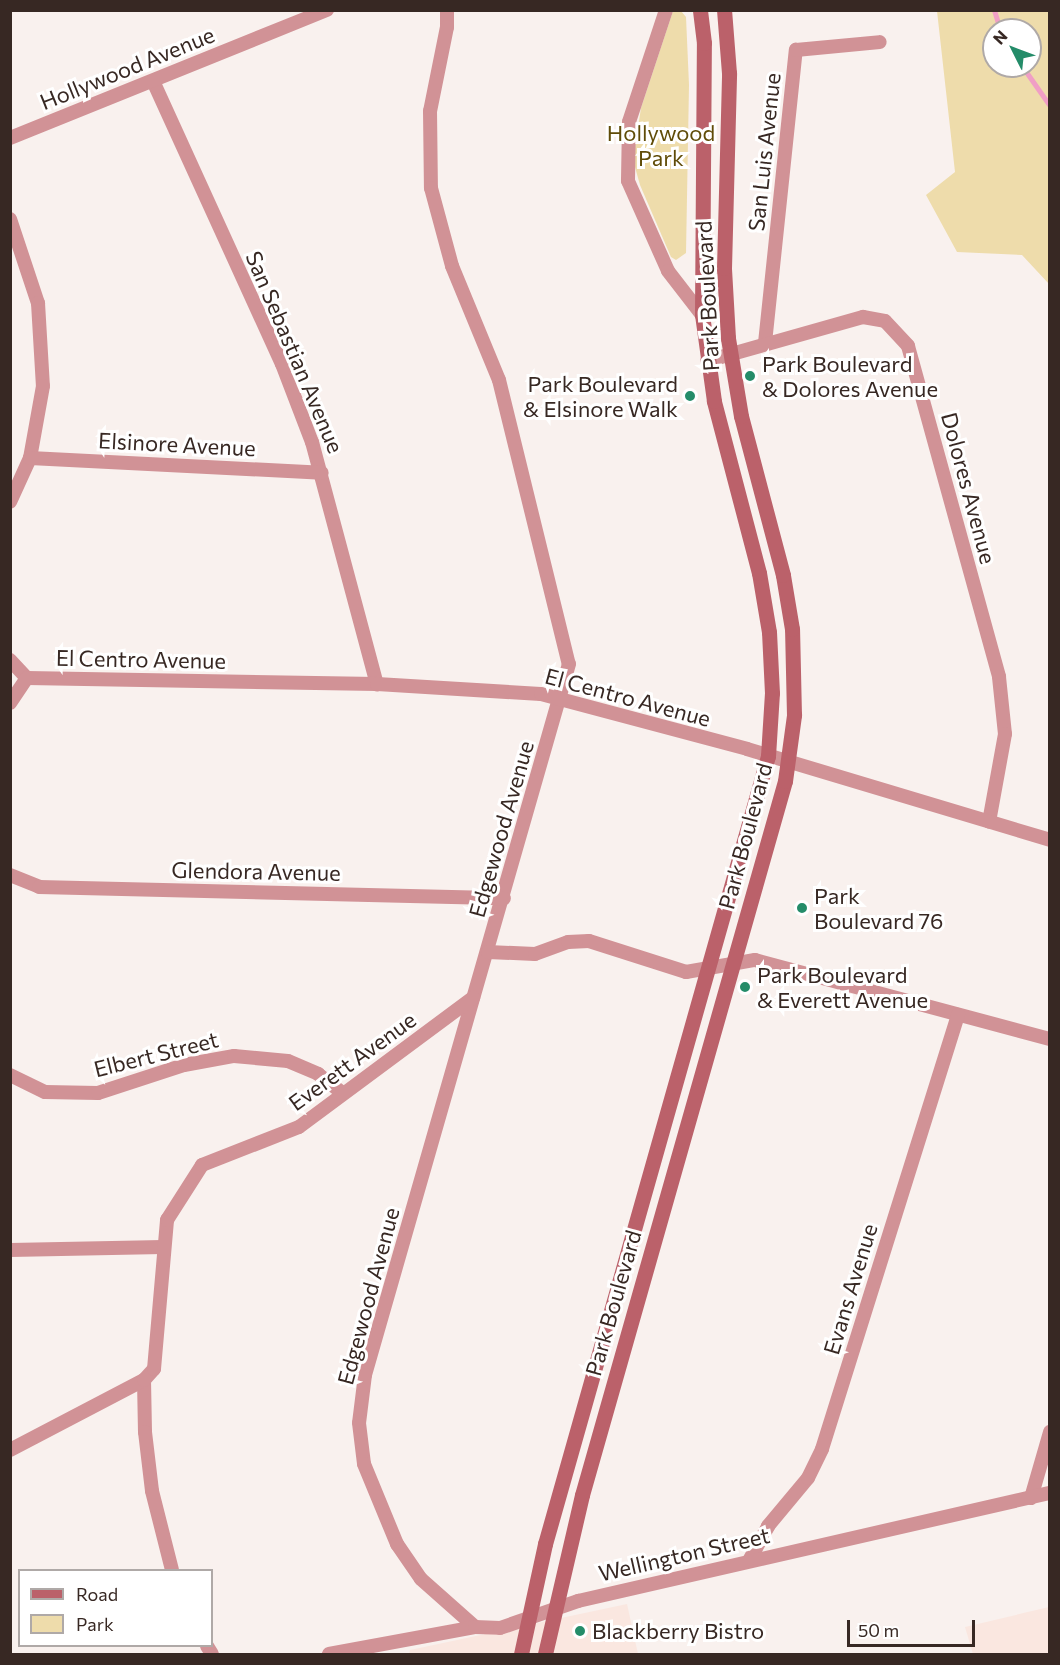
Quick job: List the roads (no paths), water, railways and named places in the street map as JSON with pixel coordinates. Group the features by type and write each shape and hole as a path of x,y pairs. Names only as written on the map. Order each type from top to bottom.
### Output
{"main road":[{"name":"Park Boulevard","path":"521,1654 568,1462 711,968 768,756 772,693 769,632 759,573 707,361 702,315 704,43 700,10"},
{"name":"Park Boulevard","path":"544,1654 582,1495 734,964 789,762 794,716 792,629 783,575 741,416 730,354 724,268 729,73 724,10"}],"street":[{"name":"Hollywood Avenue","path":"10,138 327,10"},
{"name":"Edgewood Avenue","path":"447,10 447,27 430,111 431,188 452,266 499,380 563,629 569,664 504,898 365,1375 359,1423 364,1464 397,1544 422,1579 475,1627"},
{"name":"Park Boulevard","path":"666,10 629,122 628,181 668,271 702,315"},
{"name":"San Luis Avenue","path":"765,343 796,50 880,42"},
{"name":"San Sebastian Avenue","path":"153,81 282,364 322,473 377,684"},
{"path":"10,219 38,303 43,386 30,458 10,502"},
{"name":"Dolores Avenue","path":"707,361 863,317 885,321 908,346 999,677 1005,734 989,822"},
{"name":"Elsinore Avenue","path":"30,458 322,473"},
{"name":"El Centro Avenue","path":"10,660 27,678 377,684 541,694 789,762 1050,840"},
{"path":"10,703 27,678"},
{"name":"Glendora Avenue","path":"10,875 39,887 504,898"},
{"path":"488,952 535,954 568,942 589,941 686,972 755,960 1050,1039"},
{"name":"Everett Avenue","path":"144,1380 154,1369 167,1220 202,1165 299,1127 473,998"},
{"name":"Evans Avenue","path":"750,1559 768,1526 808,1478 822,1449 958,1015"},
{"name":"Elbert Street","path":"10,1076 45,1092 98,1093 184,1065 234,1056 288,1061 318,1074 342,1093"},
{"path":"10,1250 163,1247"},
{"path":"10,1450 144,1380 145,1432 152,1491 172,1569"},
{"path":"1031,1498 1050,1432"},
{"name":"Wellington Street","path":"329,1654 475,1627 500,1628 553,1610 750,1559 1050,1493"}],"waterway":[{"path":"994,10 996,18"},
{"path":"1030,78 1050,106"}],"place":[{"name":"Park Boulevard & Dolores Avenue","path":"750,376"},
{"name":"Park Boulevard & Elsinore Walk","path":"690,396"},
{"name":"Park Boulevard 76","path":"802,908"},
{"name":"Park Boulevard & Everett Avenue","path":"745,987"},
{"name":"Blackberry Bistro","path":"580,1631"}],"park label":[{"name":"Hollywood Park","path":"661,144"}]}
